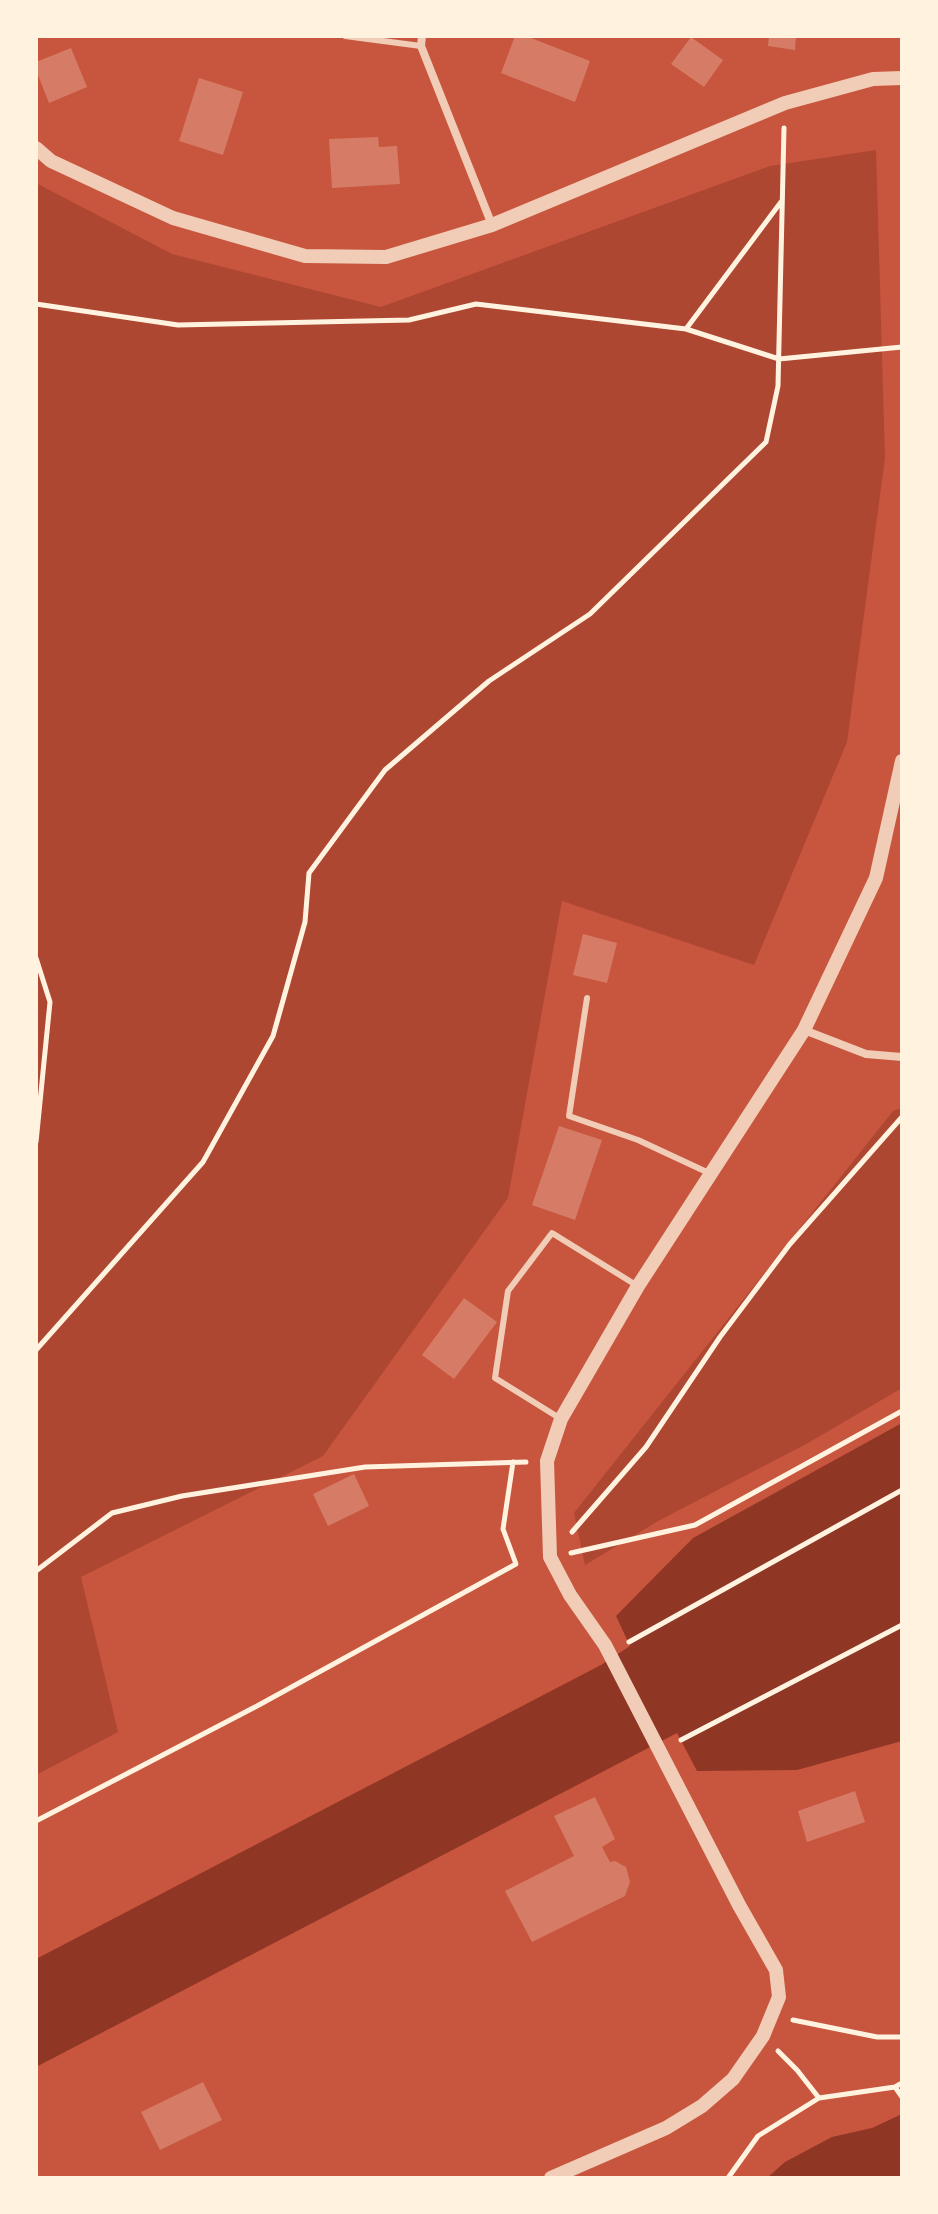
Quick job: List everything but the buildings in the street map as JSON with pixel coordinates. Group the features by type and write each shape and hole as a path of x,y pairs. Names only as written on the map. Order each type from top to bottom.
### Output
{"street":[{"path":"421,41 492,225"},
{"path":"36,148 51,161 173,218 305,256 386,257 492,225 785,103 873,79 902,78"},
{"path":"551,2178 666,2128 702,2106 733,2079 763,2036 779,1997 776,1970 739,1905 605,1645 570,1595 550,1557 547,1461 561,1419 638,1286 804,1030 876,878 902,761"},
{"path":"804,1030 866,1054 902,1057"}],"lane":[{"path":"345,36 421,41"},
{"path":"587,998 569,1116 638,1140 711,1174"},
{"path":"561,1419 495,1378 508,1291 552,1233 638,1286"}],"path":[{"path":"36,1350 203,1162 273,1036 305,922 309,873 385,770 489,681 590,614 766,442 778,386 785,103"},
{"path":"686,329 782,200"},
{"path":"36,304 178,325 409,320 476,304 686,329 779,359 902,347"},
{"path":"36,958 50,1002 36,1142"},
{"path":"550,1557 646,1447 720,1337 790,1244 902,1117"},
{"path":"550,1557 695,1525 902,1411"},
{"path":"36,1571 112,1513 182,1496 365,1467 547,1461"},
{"path":"36,1821 257,1706 516,1564 503,1529 513,1462"},
{"path":"629,1642 902,1490"},
{"path":"681,1740 902,1625"},
{"path":"772,2015 863,2034 902,2037"},
{"path":"763,2036 797,2070 819,2098"},
{"path":"728,2178 758,2136 819,2098 895,2087 902,2083"},
{"path":"895,2087 902,2097"}],"shaded area":[{"path":"876,150 885,458 847,742 754,965 562,901 508,1198 323,1456 81,1577 118,1732 36,1775 36,183 172,254 381,307 770,166"},
{"path":"902,1108 902,1388 808,1443 660,1520 585,1565 574,1513 893,1111"},
{"path":"902,1423 902,1741 797,1770 697,1771 677,1733 36,2067 36,1959 601,1665 630,1646 616,1616 693,1538"},
{"path":"902,2114 902,2178 767,2178 785,2162 832,2137 872,2128"}]}
